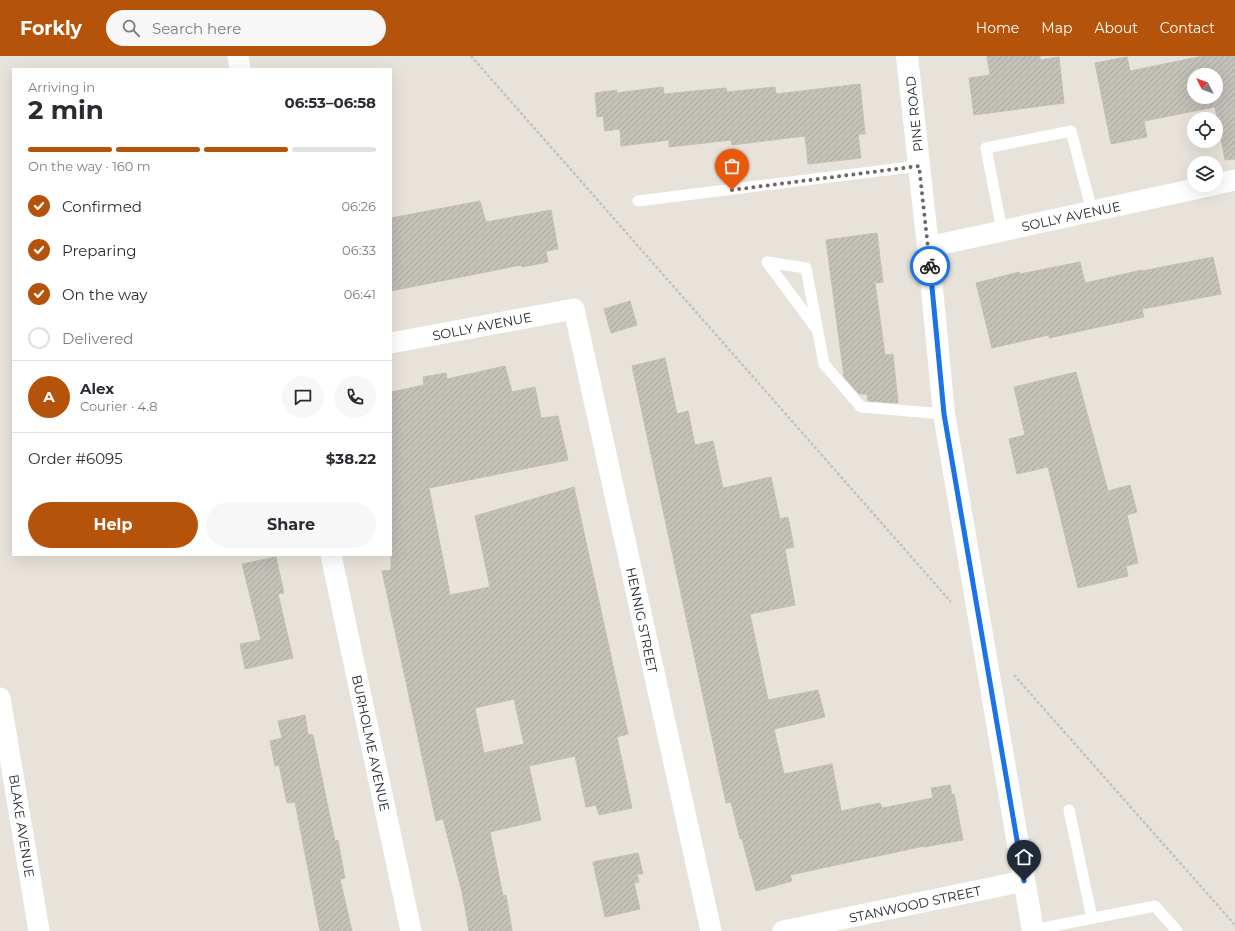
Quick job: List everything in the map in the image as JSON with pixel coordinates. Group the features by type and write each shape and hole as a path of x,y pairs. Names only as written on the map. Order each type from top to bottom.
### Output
{"street":[{"path":"238,56 240,68"},
{"name":"PINE ROAD","path":"907,56 928,247 944,414 957,500 1033,930"},
{"path":"1223,183 1235,180"},
{"name":"SOLLY AVENUE","path":"928,247 1187,191"},
{"name":"SOLLY AVENUE","path":"392,343 574,309"},
{"name":"HENNIG STREET","path":"574,309 711,931"},
{"name":"BURHOLME AVENUE","path":"331,556 412,931"},
{"name":"BLAKE AVENUE","path":"0,698 39,931"},
{"name":"STANWOOD STREET","path":"783,931 1024,881"}],"lane":[{"path":"1002,231 986,148 1071,131 1092,211"},
{"path":"638,201 919,166"},
{"path":"818,331 767,262 806,268 818,331 824,364 861,407 944,414"},
{"path":"1069,810 1092,918"},
{"path":"1033,930 1154,906 1177,931"}],"path":[{"path":"471,56 954,606"},
{"path":"1009,669 1235,925"}],"building":[{"path":"987,56 1040,56 1040,60 1059,57 1064,103 974,115 969,78 990,75"},
{"path":"1203,56 1235,56 1235,159 1225,160 1223,148 1223,112 1216,112 1215,107 1144,121 1147,137 1111,144 1095,63 1127,57 1130,71"},
{"path":"860,84 865,134 858,134 861,158 808,164 805,136 732,145 731,140 669,147 669,140 621,146 620,129 605,131 603,116 597,117 595,93 617,90 616,93 663,87 664,94 726,88 727,92 775,87 776,94"},
{"path":"480,201 486,222 551,210 558,249 546,251 548,262 522,267 521,265 392,291 392,218"},
{"path":"877,233 883,282 875,283 885,355 893,354 898,403 868,401 867,394 859,394 844,377 826,240"},
{"path":"1213,257 1221,294 1142,309 1144,317 1049,338 1049,335 992,348 976,283 1019,272 1020,274 1080,262 1085,283 1142,270"},
{"path":"630,301 637,325 611,333 604,309"},
{"path":"665,358 677,414 688,411 695,445 713,441 723,488 771,477 780,519 788,517 794,547 785,549 795,605 750,614 768,700 818,690 825,717 774,729 784,774 832,764 841,811 880,803 882,808 933,798 931,788 950,785 952,795 954,794 963,840 924,846 790,875 792,881 756,891 742,839 740,839 731,802 726,803 632,366"},
{"path":"505,366 512,392 535,387 541,418 558,416 568,460 429,488 450,595 490,587 475,516 574,487 628,734 617,737 632,808 599,815 596,805 586,807 575,756 529,766 541,820 490,832 503,896 506,895 512,931 469,931 462,892 443,819 436,821 382,571 391,570 392,556 392,392 424,385 423,377 446,373 447,379","holes":["514,699 524,744 484,753 475,708"]},
{"path":"1076,372 1108,491 1130,485 1137,512 1127,515 1138,563 1126,566 1128,576 1078,588 1048,467 1017,474 1009,439 1025,435 1014,387"},
{"path":"276,557 284,593 278,594 293,658 245,669 240,644 261,640 242,564"},
{"path":"305,715 308,734 313,735 335,841 338,840 345,878 340,879 352,931 320,931 295,802 287,803 279,765 275,766 270,741 282,738 278,721"},
{"path":"638,853 643,874 637,874 639,882 634,883 640,909 605,917 593,862"}],"way so far":[{"path":"732,190 919,166 930,266"}],"route":[{"path":"930,266 944,414 957,500 1024,881"}]}
